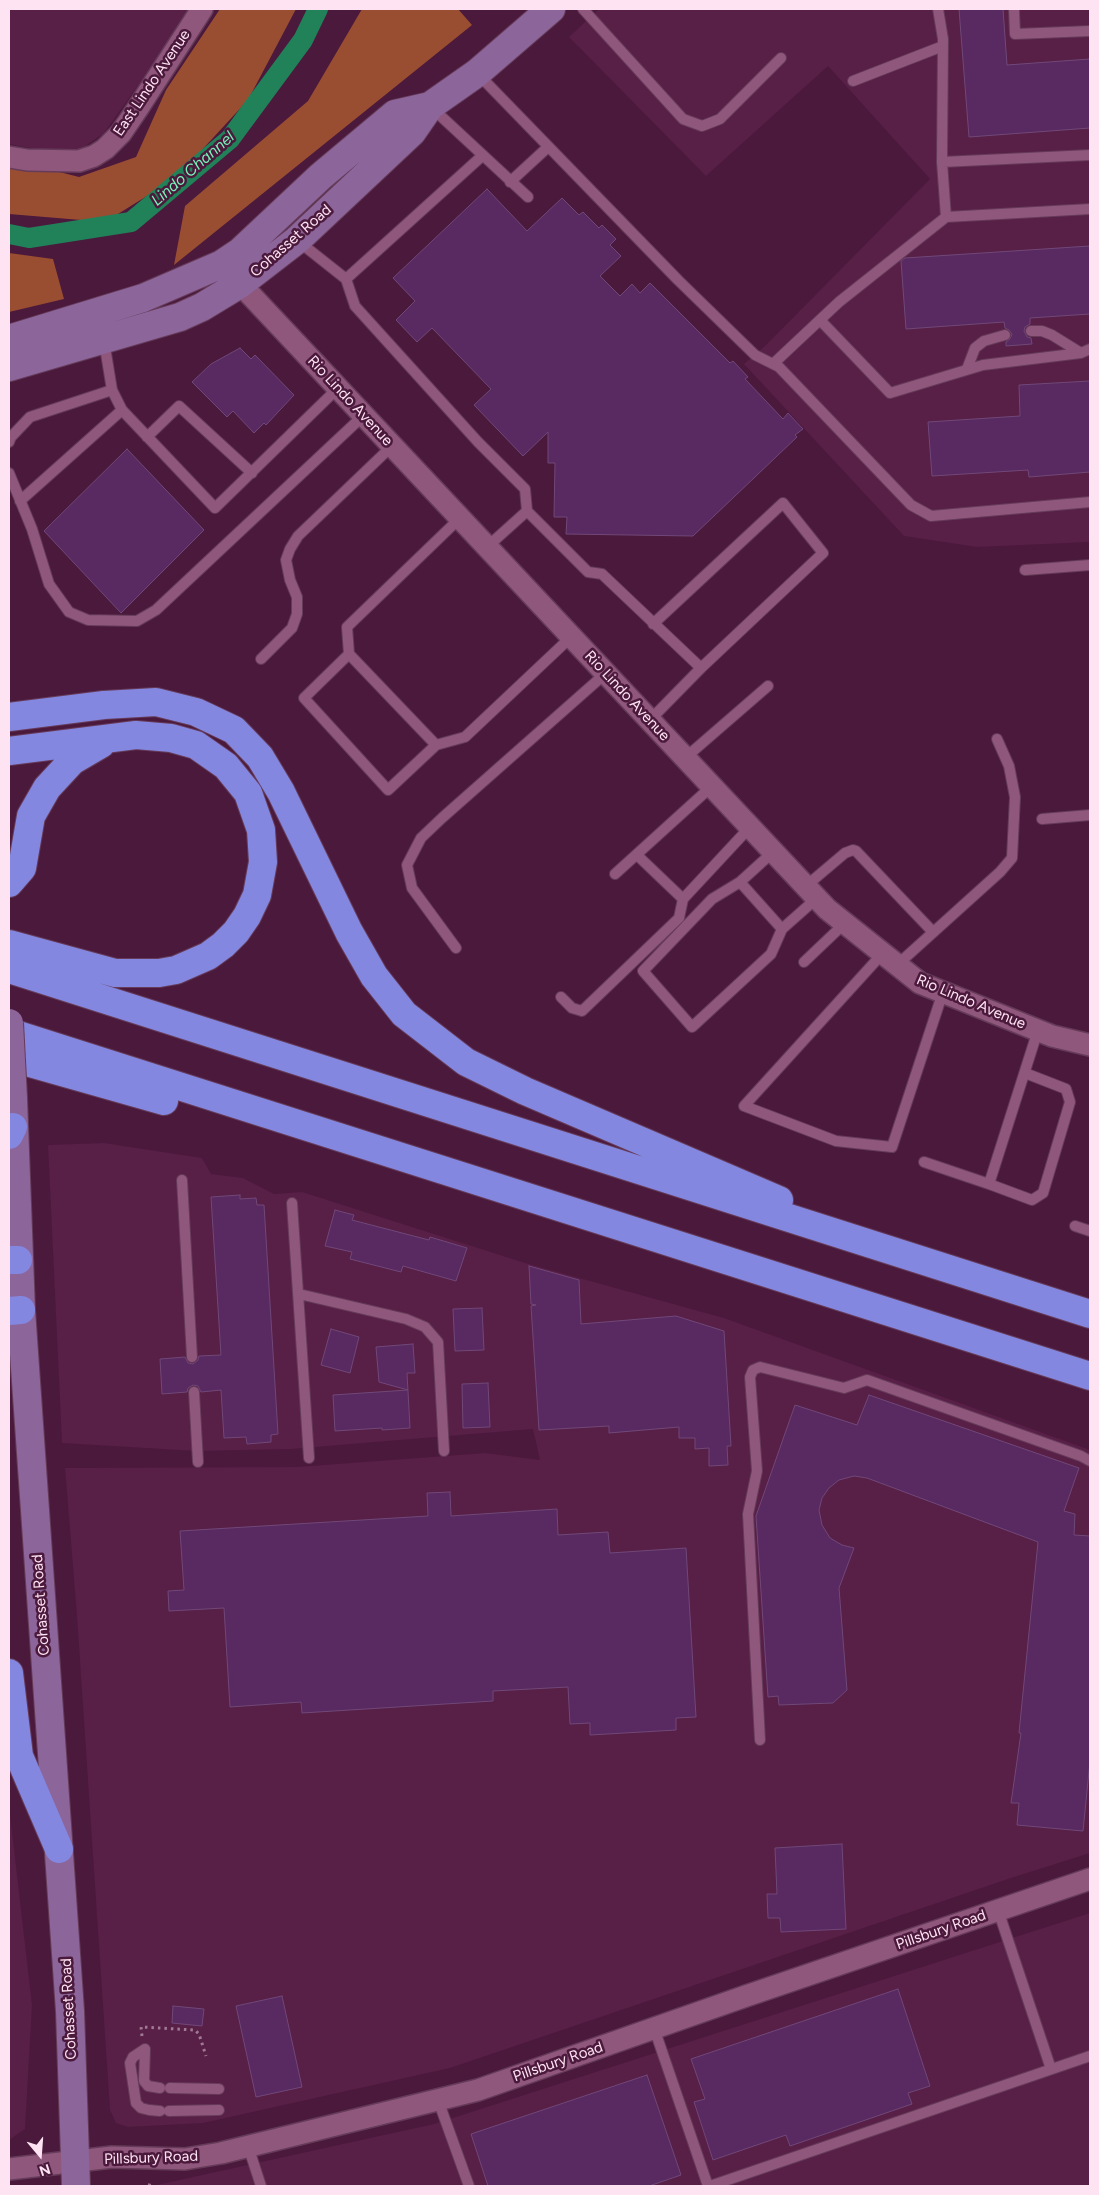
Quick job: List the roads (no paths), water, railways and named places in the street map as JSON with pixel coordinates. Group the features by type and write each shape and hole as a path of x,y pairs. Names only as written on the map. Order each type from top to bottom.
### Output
{"highway":[{"path":"9,717 104,705 156,702 196,712 234,730 260,757 276,785 348,932 374,976 404,1014 466,1062 525,1091 778,1198 802,1222"},
{"path":"9,751 136,736 171,738 196,745 226,766 248,794 261,830 263,862 257,895 247,916 236,932 223,946 192,964 158,974 114,973 9,944"},
{"path":"9,883 22,868 31,816 47,788 72,761 109,739"},
{"path":"9,969 1090,1314"},
{"path":"9,1032 334,1137 1090,1376"},
{"path":"9,1057 267,1130 334,1137"},
{"path":"9,1674 19,1756 59,1849"}],"main road":[{"name":"Cohasset Road","path":"9,368 180,317 202,307 240,284 297,240 412,132 430,106 476,74 550,9"},
{"name":"Cohasset Road","path":"9,339 143,298 222,264 240,252 321,176 395,114 430,106"},
{"path":"9,378 21,373 49,355"},
{"name":"Cohasset Road","path":"9,1023 13,1098 11,1131 15,1310 71,2020 75,2174"}],"street":[{"name":"East Lindo Avenue","path":"9,157 27,160 78,161 94,156 105,149 121,133 202,9"},
{"name":"Rio Lindo Avenue","path":"222,264 750,827 812,892 845,923 920,983 1038,1030 1090,1045"},
{"name":"Pillsbury Road","path":"9,2169 75,2174 112,2157 185,2159 248,2146 478,2090 1090,1879"}],"lane":[{"path":"583,9 683,118 702,126 720,119 781,58"},
{"path":"938,9 943,46 942,162 946,217"},
{"path":"1014,9 1015,34 1090,31"},
{"path":"853,81 943,46"},
{"path":"476,74 754,355 779,367 911,505 931,516 1090,502"},
{"path":"430,106 528,197"},
{"path":"510,182 548,147"},
{"path":"942,162 1090,155"},
{"path":"346,279 482,156"},
{"path":"773,364 839,302 946,217 1090,209"},
{"path":"297,240 346,279 355,306 478,442 525,489 527,511 588,572 602,574 701,668"},
{"path":"820,320 890,393 983,365 1086,351"},
{"path":"1031,331 1042,331 1086,351"},
{"path":"967,370 975,348 984,341 1005,335"},
{"path":"104,341 112,390 122,410 215,508 338,388"},
{"path":"9,442 11,437 30,417 112,390"},
{"path":"147,436 179,406 252,473"},
{"path":"20,501 122,410"},
{"path":"9,474 32,529 50,584 69,612 88,620 137,621 156,610 364,416"},
{"path":"261,659 292,628 297,614 297,598 286,560 290,548 298,536 392,446"},
{"path":"650,720 701,668 823,553 783,503 653,624"},
{"path":"487,546 527,511"},
{"path":"436,745 349,654 347,627 460,518"},
{"path":"1024,570 1090,565"},
{"path":"349,654 304,698 388,790 436,745 465,737 571,636"},
{"path":"456,948 412,888 407,865 410,858 421,838 442,818 606,673"},
{"path":"686,758 768,686"},
{"path":"943,992 892,1147 836,1142 744,1106 890,959 933,932 1000,872 1012,858 1014,797 1009,766 998,738"},
{"path":"615,874 712,786"},
{"path":"1042,819 1090,815"},
{"path":"561,997 572,1008 582,1011 680,918 683,899 750,827"},
{"path":"774,852 740,882 712,899 643,971 692,1026 771,954 782,929 845,852 856,851 933,932"},
{"path":"637,856 683,899"},
{"path":"740,882 782,929"},
{"path":"804,962 845,923"},
{"path":"666,931 674,940"},
{"path":"990,1184 1038,1030"},
{"path":"924,1162 1032,1200 1043,1193 1070,1102 1066,1088 1025,1073"},
{"path":"182,1180 192,1357"},
{"path":"292,1203 309,1458"},
{"path":"1075,1226 1090,1231"},
{"path":"299,1294 406,1319 426,1327 438,1342 444,1451"},
{"path":"760,1740 748,1514 757,1471 750,1377 753,1370 760,1367 844,1388 867,1380 1072,1453 1090,1462"},
{"path":"194,1392 198,1462"},
{"path":"998,1910 1051,2069"},
{"path":"654,2028 709,2186 1090,2056"},
{"path":"219,2089 148,2086 144,2081 145,2049 133,2057 130,2062 136,2103 141,2108 165,2111 219,2110"},
{"path":"438,2100 469,2186"},
{"path":"248,2146 261,2186"}],"waterway":[{"name":"Lindo Channel","path":"9,234 29,238 131,222 230,139 303,40 318,9"}]}
